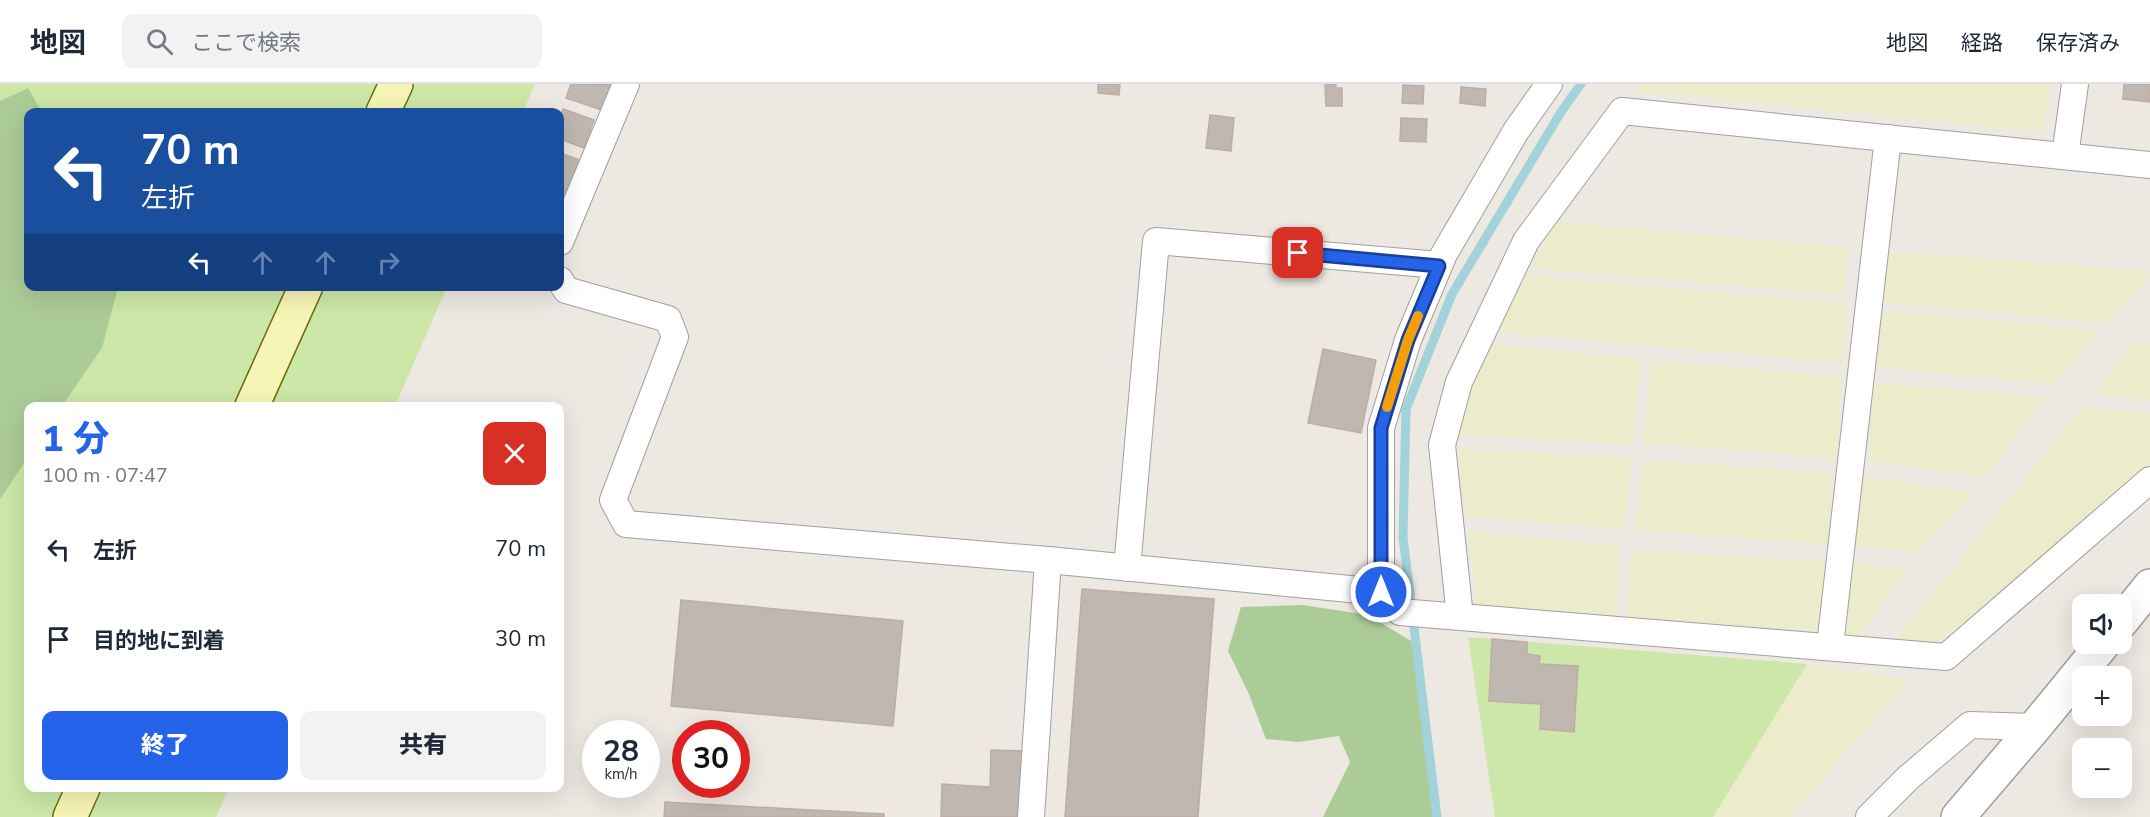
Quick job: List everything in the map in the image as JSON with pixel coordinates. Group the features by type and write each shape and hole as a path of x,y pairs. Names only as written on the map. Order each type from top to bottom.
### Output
{"main road":[{"path":"385,108 396,84"},
{"path":"254,402 304,291"},
{"path":"70,817 81,792"}],"street":[{"path":"564,232 626,84"},
{"path":"2065,156 2075,84"},
{"path":"1381,592 1381,428 1408,340 1444,254 1516,131 1547,85"},
{"path":"1460,617 1442,445 1459,382 1526,241 1623,111 2150,165"},
{"path":"1830,646 1888,138"},
{"path":"1127,568 1156,241 1439,266"},
{"path":"564,287 566,290 668,319 675,337 613,500 626,524 1048,560 1381,592 1400,612 1946,657 2150,480"},
{"path":"1031,817 1048,560"},
{"path":"2132,608 2150,586"},
{"path":"1958,817 2095,654"},
{"path":"1869,817 1908,778 1970,725 2035,727"}],"green space":[{"path":"0,84 535,84 525,108 24,108 24,291 445,291 397,402 24,402 24,792 227,792 216,817 0,817"},
{"path":"1640,84 2051,84 2044,132 1635,91"},
{"path":"28,88 40,108 24,108 24,291 117,291 102,348 65,402 24,402 24,463 0,499 0,101"},
{"path":"1558,222 1848,247 1844,295 1529,268"},
{"path":"1885,251 2150,271 2150,275 2108,323 1881,302"},
{"path":"1523,275 1847,304 1844,363 1493,332"},
{"path":"1883,311 2098,330 2056,384 1877,367"},
{"path":"2133,342 2150,344 2150,399 2094,395"},
{"path":"1490,344 1641,359 1632,444 1458,435 1466,386"},
{"path":"1652,360 1842,377 1837,458 1642,443"},
{"path":"1874,383 2047,397 1985,477 1869,461"},
{"path":"2082,408 2150,413 2150,463 1953,651 1886,651"},
{"path":"1458,449 1632,458 1624,529 1465,516"},
{"path":"1643,460 1834,473 1828,544 1636,530"},
{"path":"1862,476 1975,493 1919,552 1855,546"},
{"path":"1467,532 1618,545 1618,616 1477,604"},
{"path":"1632,550 1828,562 1825,632 1626,617"},
{"path":"1853,563 1907,570 1858,638 1845,636"},
{"path":"1303,605 1368,615 1416,644 1433,817 1323,817 1350,762 1339,736 1299,742 1266,739 1248,692 1228,651 1241,607"},
{"path":"1468,637 1807,664 1713,817 1495,817"},
{"path":"1807,664 1909,680 1790,817 1713,817"}],"building":[{"path":"571,84 611,84 602,110 566,98"},
{"path":"1098,84 1120,84 1119,95 1098,93"},
{"path":"1325,84 1336,84 1336,88 1342,88 1342,106 1326,106"},
{"path":"2124,84 2150,84 2150,102 2123,99"},
{"path":"1403,85 1424,86 1423,104 1402,103"},
{"path":"1461,87 1486,89 1485,106 1460,103"},
{"path":"564,109 594,120 584,148 564,140"},
{"path":"1210,115 1234,118 1231,151 1206,148"},
{"path":"1401,118 1427,119 1426,142 1400,141"},
{"path":"564,154 582,161 564,208"},
{"path":"1323,349 1376,360 1361,433 1308,423"},
{"path":"1082,589 1214,599 1198,817 1065,817"},
{"path":"681,600 903,621 893,726 671,706"},
{"path":"1492,639 1527,642 1527,654 1540,656 1539,664 1578,666 1574,732 1540,729 1541,704 1489,701"},
{"path":"991,750 1026,751 1023,817 941,817 942,784 990,787"},
{"path":"665,802 884,814 884,817 664,817"}],"waterway":[{"path":"1437,817 1403,537 1406,409 1452,294 1561,112 1581,84"}],"slow traffic":[{"path":"1387,407 1418,316"}],"route":[{"path":"1298,253 1439,266 1408,340 1381,428 1381,592"}]}
